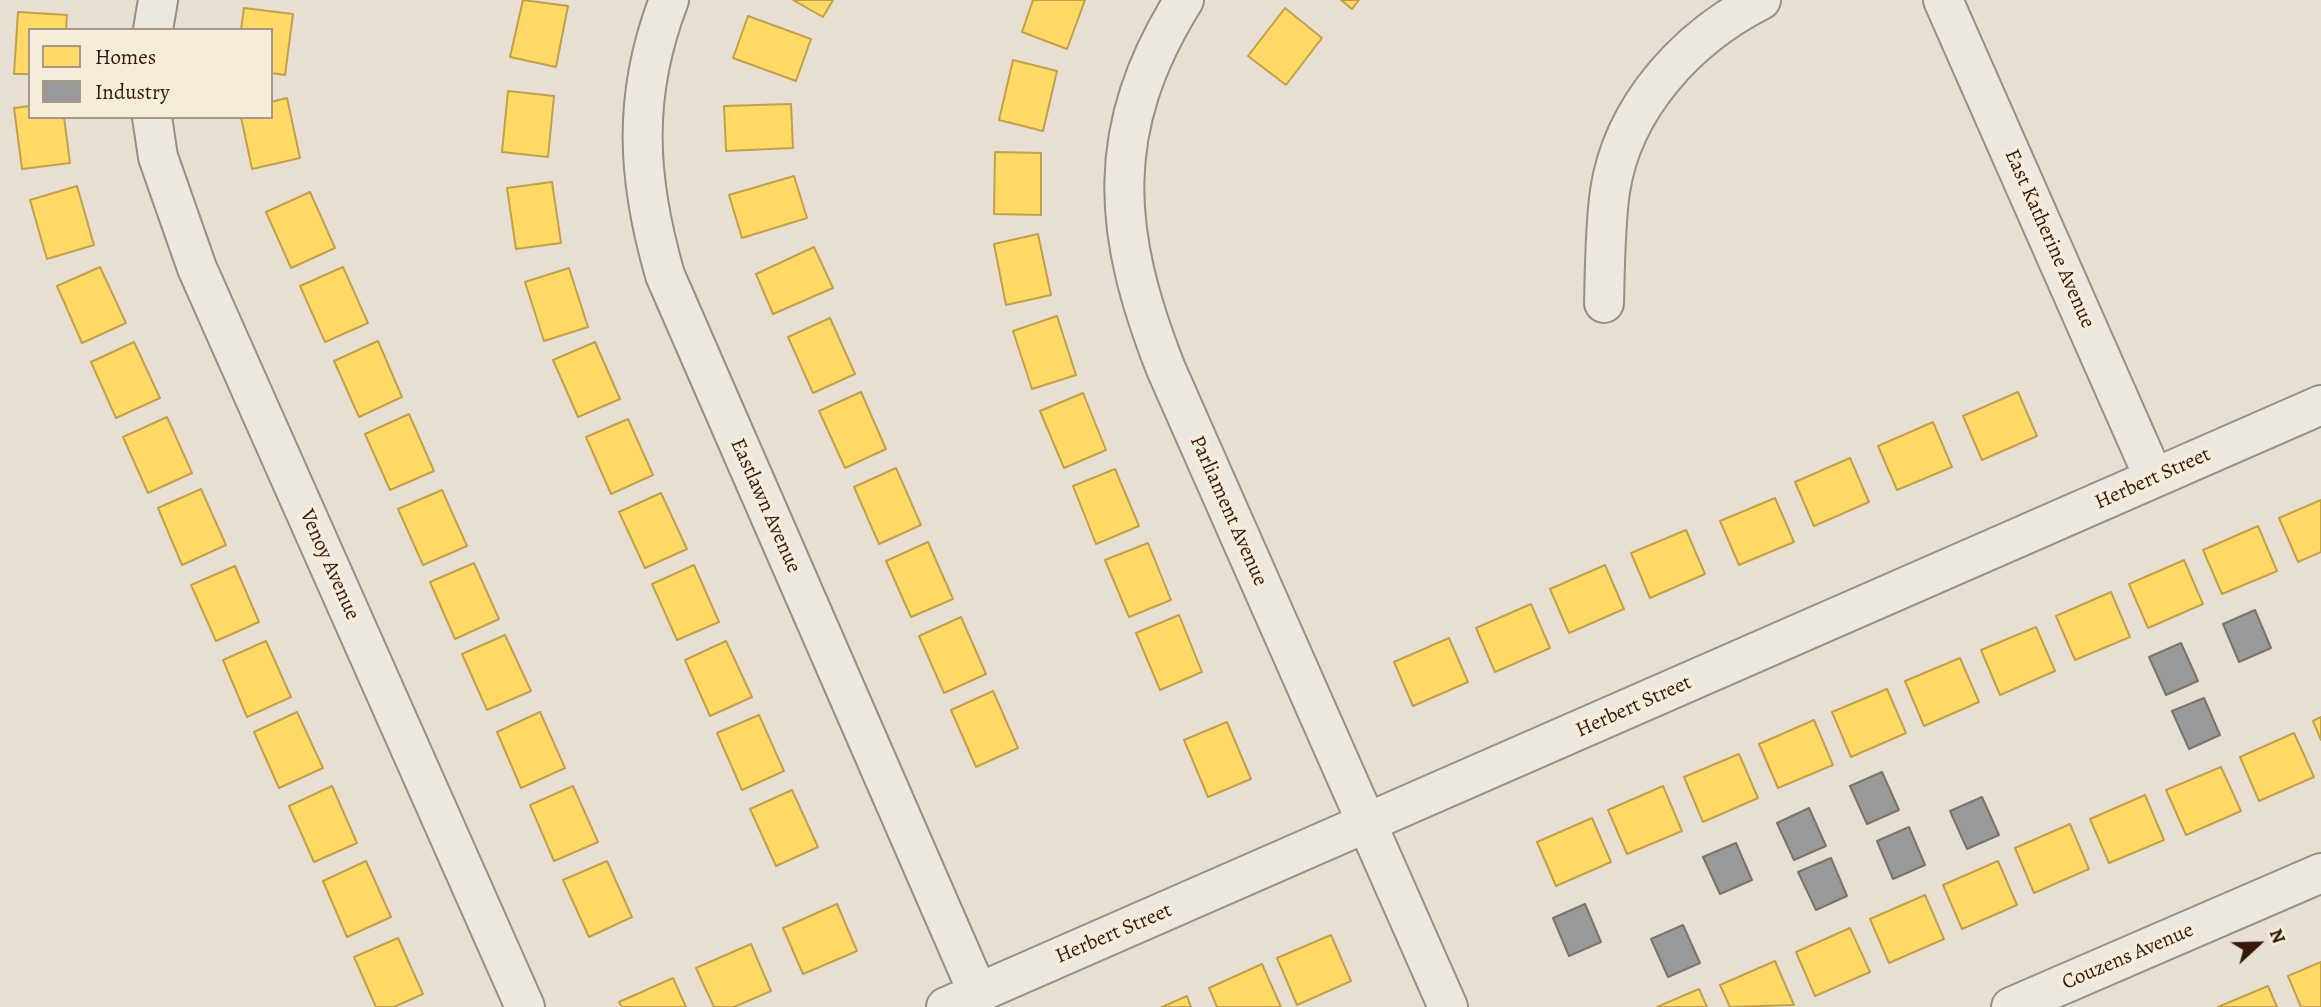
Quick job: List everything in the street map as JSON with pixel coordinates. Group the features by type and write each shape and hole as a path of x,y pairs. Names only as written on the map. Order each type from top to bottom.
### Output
{"street":[{"path":"153,28 158,0"},
{"name":"Eastlawn Avenue","path":"668,0 648,67 642,103 645,193 666,275 962,1000"},
{"name":"Parliament Avenue","path":"1184,0 1149,67 1127,144 1124,227 1134,276 1166,369 1448,1007"},
{"path":"1604,303 1610,189 1637,116 1660,80 1692,45 1726,18 1761,0"},
{"name":"East Katherine Avenue","path":"1943,0 2154,478"},
{"name":"Venoy Avenue","path":"152,119 158,157 197,268 525,1007"},
{"name":"Herbert Street","path":"962,1000 2321,405"},
{"name":"Couzens Avenue","path":"2011,1007 2321,873"}],"building: Homes":[{"path":"523,0 568,6 556,67 510,57"},
{"path":"793,0 833,0 823,17"},
{"path":"1033,0 1085,0 1067,49 1022,32"},
{"path":"1341,0 1359,0 1352,9"},
{"path":"244,8 293,14 285,75 273,73 273,28 241,28"},
{"path":"1285,8 1322,38 1286,85 1248,56"},
{"path":"18,12 67,15 66,28 28,28 28,74 14,74"},
{"path":"748,16 811,39 796,81 733,58"},
{"path":"1013,60 1057,71 1043,131 999,120"},
{"path":"508,91 554,96 548,157 502,152"},
{"path":"287,98 300,158 252,169 241,119 273,119 273,102"},
{"path":"791,104 793,148 726,151 724,106"},
{"path":"28,106 28,119 64,119 70,163 22,169 14,108"},
{"path":"995,152 1041,153 1041,215 994,214"},
{"path":"794,176 807,218 742,238 729,195"},
{"path":"552,182 561,243 516,249 507,188"},
{"path":"77,186 94,245 47,259 30,200"},
{"path":"310,192 335,248 291,268 266,212"},
{"path":"1038,234 1051,295 1006,305 994,244"},
{"path":"814,247 833,288 773,314 756,274"},
{"path":"100,267 126,323 82,343 57,286"},
{"path":"343,267 368,323 325,342 300,286"},
{"path":"569,268 588,327 544,341 525,282"},
{"path":"1057,316 1076,375 1032,389 1013,331"},
{"path":"830,318 855,374 813,393 788,337"},
{"path":"378,341 402,397 359,417 334,361"},
{"path":"134,342 160,398 116,418 91,362"},
{"path":"595,342 620,399 578,417 553,360"},
{"path":"861,392 886,449 845,468 819,411"},
{"path":"2018,392 2037,436 1982,460 1963,416"},
{"path":"1083,393 1106,450 1064,468 1040,411"},
{"path":"409,414 434,471 390,490 365,434"},
{"path":"167,417 192,473 148,493 123,437"},
{"path":"628,419 653,475 611,494 586,437"},
{"path":"1933,422 1952,467 1897,490 1878,446"},
{"path":"1850,458 1869,502 1814,526 1795,482"},
{"path":"896,468 921,525 879,544 854,487"},
{"path":"1115,469 1139,526 1096,544 1073,486"},
{"path":"201,489 226,545 182,565 158,508"},
{"path":"442,490 467,546 423,565 398,509"},
{"path":"661,493 687,549 645,568 619,512"},
{"path":"1775,498 1794,542 1739,565 1720,521"},
{"path":"2321,500 2321,552 2298,562 2279,518"},
{"path":"2258,526 2277,571 2222,594 2203,550"},
{"path":"1686,530 1705,574 1650,598 1631,553"},
{"path":"928,542 953,599 911,617 886,561"},
{"path":"1148,543 1171,600 1129,617 1105,560"},
{"path":"2184,560 2203,604 2148,628 2129,584"},
{"path":"474,563 499,619 455,639 430,582"},
{"path":"694,565 719,622 677,640 652,584"},
{"path":"1605,565 1624,609 1569,633 1550,589"},
{"path":"235,566 259,622 216,641 191,585"},
{"path":"2111,592 2130,637 2075,660 2056,616"},
{"path":"1531,604 1550,648 1495,672 1476,628"},
{"path":"1179,615 1202,672 1160,690 1136,633"},
{"path":"961,617 986,674 944,693 919,636"},
{"path":"2036,627 2055,671 2000,695 1981,650"},
{"path":"505,635 531,691 487,710 462,654"},
{"path":"1449,638 1468,682 1413,706 1394,662"},
{"path":"266,641 291,697 247,717 223,660"},
{"path":"726,641 752,697 710,716 685,660"},
{"path":"1960,658 1979,702 1924,726 1905,681"},
{"path":"1887,689 1906,733 1851,757 1832,712"},
{"path":"993,691 1018,748 976,767 951,710"},
{"path":"297,712 323,768 279,788 254,732"},
{"path":"540,712 565,768 521,788 497,732"},
{"path":"759,715 784,771 742,790 717,733"},
{"path":"2321,717 2321,740 2313,721"},
{"path":"1814,720 1833,765 1778,788 1759,744"},
{"path":"1227,722 1251,779 1208,797 1184,740"},
{"path":"2294,733 2314,777 2259,801 2240,757"},
{"path":"1739,754 1758,798 1703,822 1684,777"},
{"path":"2221,767 2241,811 2186,835 2166,790"},
{"path":"332,786 357,843 314,862 289,806"},
{"path":"573,786 598,842 554,861 530,805"},
{"path":"1663,786 1682,831 1627,854 1608,810"},
{"path":"792,790 818,847 776,866 750,809"},
{"path":"2145,795 2164,840 2109,863 2090,819"},
{"path":"1592,818 1611,862 1556,886 1537,842"},
{"path":"2070,824 2089,869 2034,893 2015,848"},
{"path":"366,861 391,917 347,937 323,881"},
{"path":"607,861 632,917 589,937 563,880"},
{"path":"1998,861 2017,905 1962,929 1943,885"},
{"path":"1925,895 1944,939 1889,963 1870,919"},
{"path":"837,904 857,951 803,974 783,928"},
{"path":"1850,928 1870,972 1815,996 1796,952"},
{"path":"1331,935 1351,981 1297,1005 1277,958"},
{"path":"398,938 423,994 394,1007 376,1007 354,957"},
{"path":"751,944 771,991 734,1007 714,1007 696,968"},
{"path":"1775,961 1794,1005 1730,1007 1720,985"},
{"path":"2321,962 2321,1007 2301,1007 2288,976"},
{"path":"1262,964 1281,1007 1217,1007 1209,988"},
{"path":"673,978 686,1007 622,1007 619,1002"},
{"path":"2268,986 2277,1007 2218,1007"},
{"path":"1699,989 1707,1007 1657,1007"},
{"path":"1187,996 1191,1007 1162,1007"}],"building: Industry":[{"path":"2255,610 2271,648 2239,662 2223,624"},
{"path":"2181,643 2198,681 2166,695 2149,657"},
{"path":"2204,698 2220,735 2189,749 2172,711"},
{"path":"1882,772 1899,810 1867,824 1850,786"},
{"path":"1982,797 1999,835 1967,849 1950,811"},
{"path":"1809,808 1826,846 1794,860 1777,823"},
{"path":"1909,827 1925,865 1893,879 1877,841"},
{"path":"1736,843 1752,880 1720,894 1703,857"},
{"path":"1831,858 1847,896 1816,910 1798,872"},
{"path":"1585,904 1601,942 1569,956 1553,918"},
{"path":"1683,925 1700,963 1668,977 1651,939"}]}
